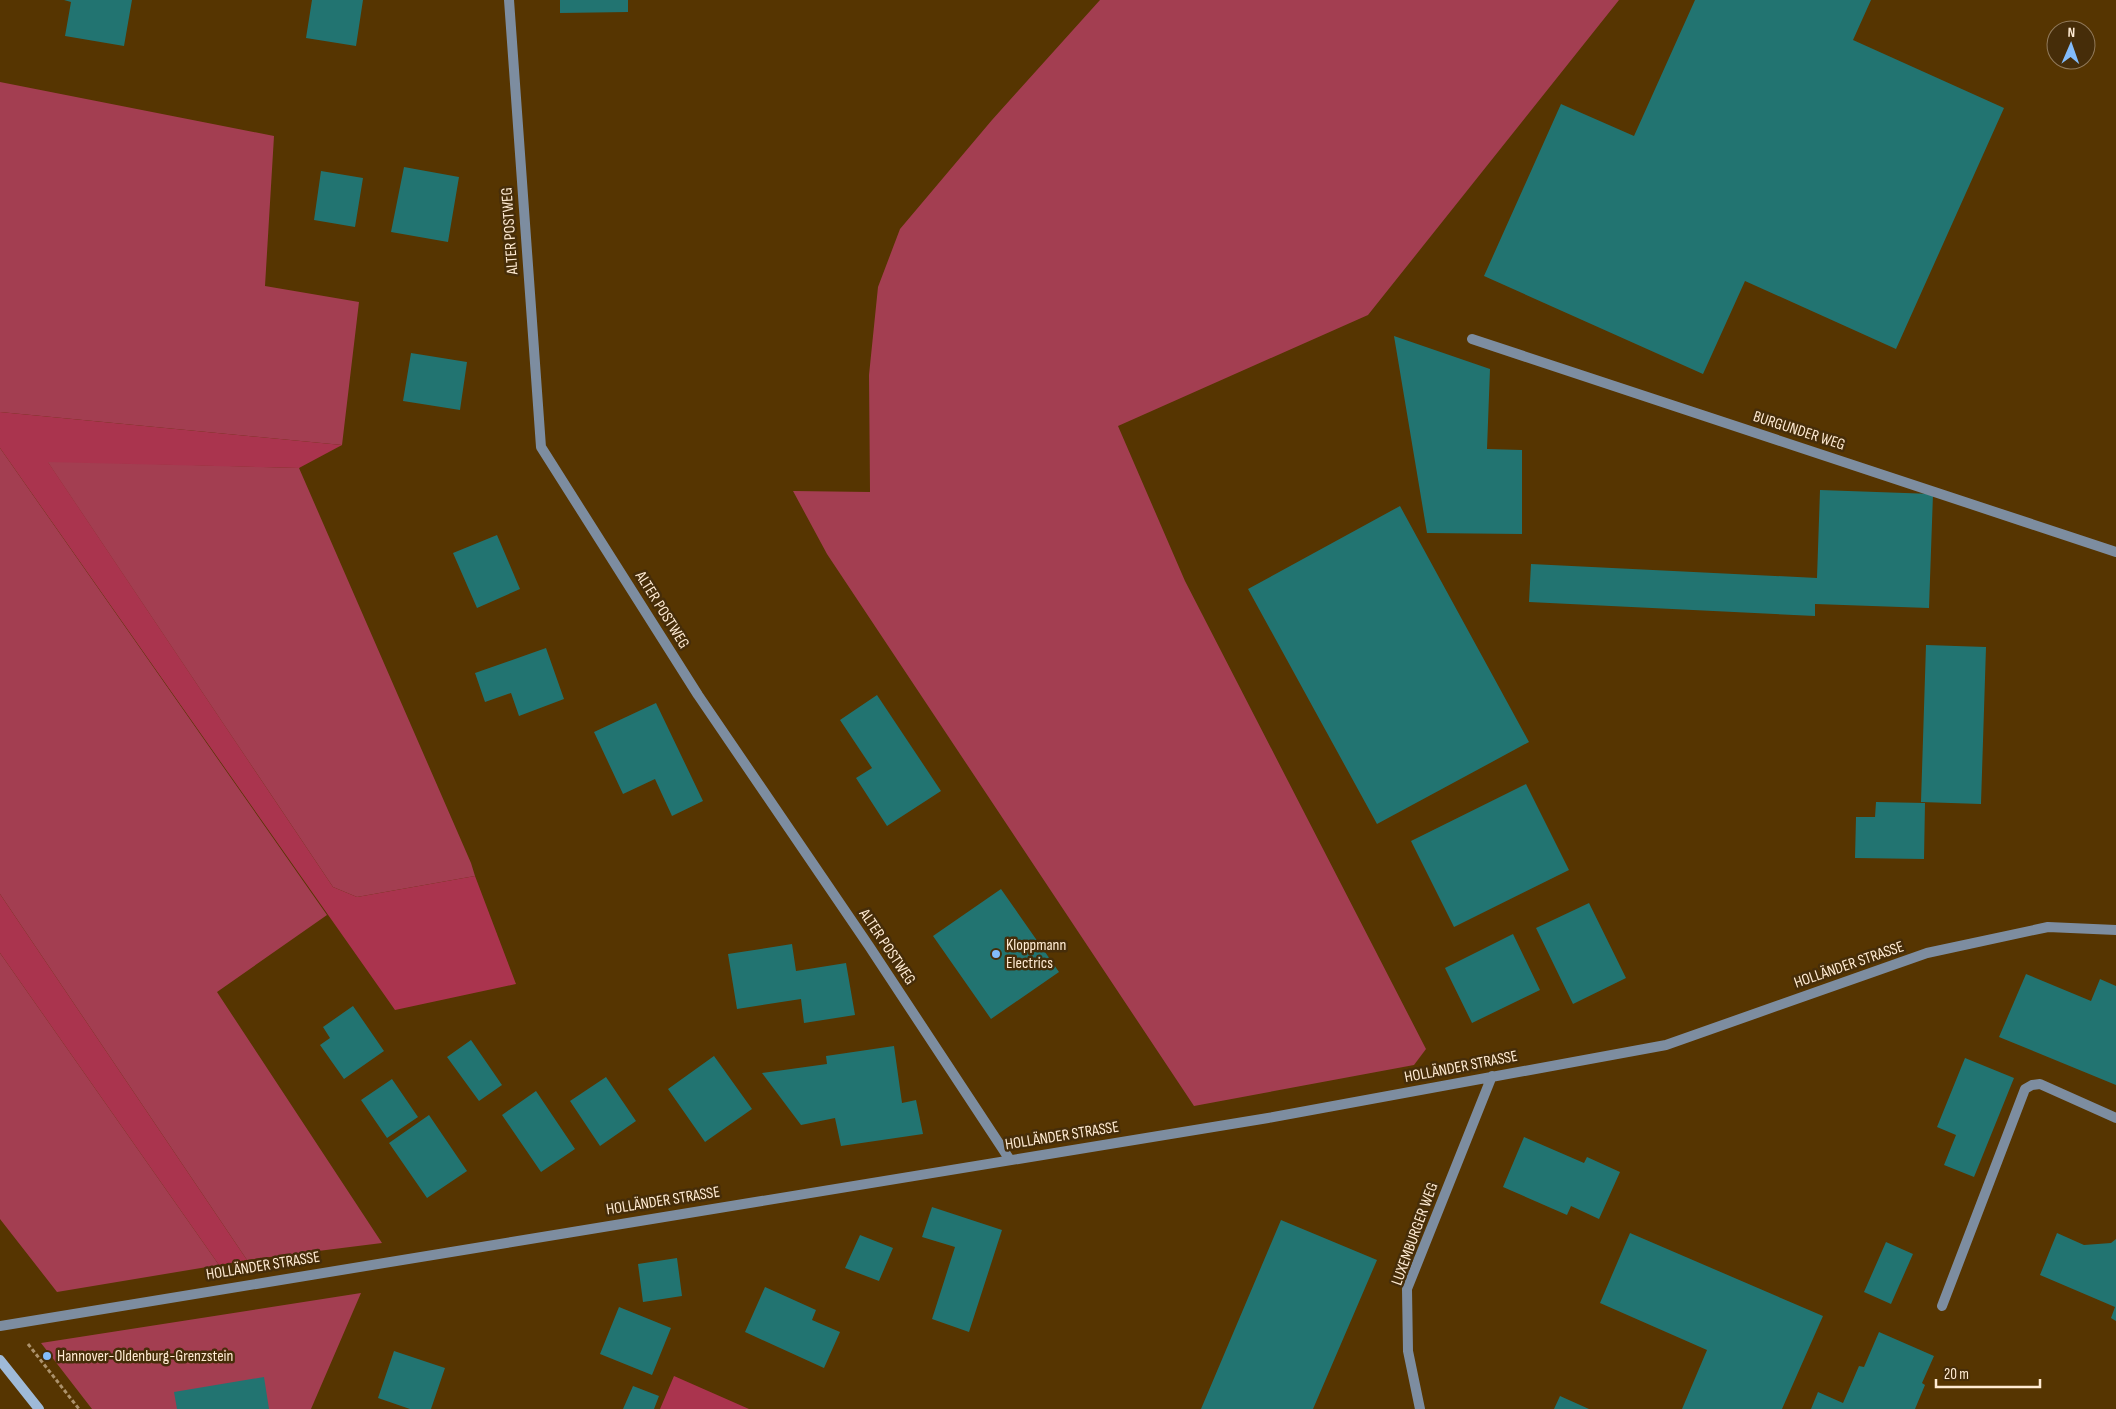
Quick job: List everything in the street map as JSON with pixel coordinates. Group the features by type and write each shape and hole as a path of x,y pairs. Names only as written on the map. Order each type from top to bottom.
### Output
{"street":[{"name":"ALTER POSTWEG","path":"509,0 541,447 698,695 869,946 1010,1160"},
{"name":"BURGUNDER WEG","path":"1472,339 2116,552"},
{"name":"HOLLÄNDER STRASSE","path":"0,1326 1268,1118 1666,1045 1928,953 2048,927 2116,930"},
{"name":"LUXEMBURGER WEG","path":"1420,1409 1408,1351 1407,1289 1492,1076"},
{"path":"1942,1306 2025,1089 2032,1085 2040,1084 2116,1118"},
{"path":"0,1360 39,1409"}],"path":[{"path":"12,1324 79,1409"}],"shaded area":[{"path":"1100,0 1619,0 1368,315 1118,426 1185,581 1426,1049 1414,1065 1194,1106 827,554 793,491 870,492 869,375 878,287 900,229 992,120"},
{"path":"0,82 274,136 265,286 359,302 342,445 0,412"},
{"path":"0,412 342,445 299,468 48,462 333,887 357,897 475,876 516,984 395,1010 0,448"},
{"path":"0,448 327,915 217,992 382,1243 247,1260 0,894"},
{"path":"47,461 299,468 475,876 357,897 333,887"},
{"path":"0,894 247,1260 219,1265 0,953"},
{"path":"0,953 219,1265 57,1292 0,1219"},
{"path":"361,1293 311,1409 92,1409 41,1343"},
{"path":"674,1376 749,1409 660,1409"}],"building":[{"path":"64,0 132,0 124,46 65,36 71,2"},
{"path":"312,0 363,0 356,46 306,38"},
{"path":"560,0 628,0 628,12 560,13"},
{"path":"1695,0 1871,0 1853,40 2004,108 1896,349 1745,281 1703,374 1484,276 1561,104 1634,136"},
{"path":"404,167 459,177 448,242 391,232"},
{"path":"321,171 363,178 355,227 314,220"},
{"path":"1394,336 1490,369 1487,449 1522,450 1522,534 1427,533"},
{"path":"411,353 467,362 460,410 403,401"},
{"path":"1820,490 1933,494 1929,608 1815,604 1815,616 1529,602 1531,564 1817,578"},
{"path":"1400,506 1529,742 1377,824 1248,589"},
{"path":"497,535 520,589 477,608 453,553"},
{"path":"1926,645 1986,647 1981,804 1921,802"},
{"path":"546,648 564,699 519,716 511,693 485,702 475,673"},
{"path":"877,695 941,791 887,826 856,778 872,768 840,720"},
{"path":"656,703 703,801 672,816 655,779 623,794 594,732"},
{"path":"1526,784 1569,870 1454,927 1411,841"},
{"path":"1876,802 1925,803 1924,859 1855,858 1856,817 1875,817"},
{"name":"Kloppmann Electrics","path":"1001,889 1059,972 991,1019 933,936"},
{"path":"1589,903 1626,978 1573,1004 1536,928"},
{"path":"1513,934 1540,990 1472,1023 1445,968"},
{"path":"792,944 796,971 846,963 855,1015 804,1023 801,999 737,1009 728,954"},
{"path":"2026,974 2091,1001 2100,979 2116,986 2116,1085 1999,1037"},
{"path":"353,1006 384,1051 344,1079 320,1045 330,1038 323,1027"},
{"path":"471,1040 502,1085 479,1101 447,1057"},
{"path":"894,1046 902,1103 916,1100 923,1134 841,1146 835,1118 801,1125 762,1073 827,1064 826,1056"},
{"path":"714,1056 752,1109 705,1142 668,1089"},
{"path":"1965,1058 2014,1078 1974,1177 1944,1165 1956,1135 1937,1127"},
{"path":"606,1077 636,1121 600,1146 570,1101"},
{"path":"392,1079 418,1117 387,1138 361,1100"},
{"path":"536,1091 575,1149 541,1172 502,1115"},
{"path":"429,1115 467,1171 427,1198 389,1143"},
{"path":"1524,1137 1584,1163 1587,1157 1620,1172 1599,1219 1571,1206 1567,1215 1503,1187"},
{"path":"932,1207 1002,1230 969,1332 932,1319 955,1247 922,1237"},
{"path":"1281,1220 1377,1260 1313,1409 1201,1409"},
{"path":"1630,1233 1823,1316 1782,1409 1682,1409 1707,1350 1600,1303"},
{"path":"2057,1233 2084,1245 2111,1243 2116,1239 2116,1321 2111,1318 2115,1307 2040,1275"},
{"path":"860,1235 893,1248 879,1281 845,1268"},
{"path":"1886,1242 1913,1254 1891,1304 1864,1292"},
{"path":"677,1258 682,1296 643,1302 638,1264"},
{"path":"765,1287 816,1310 812,1320 840,1332 824,1368 745,1332"},
{"path":"619,1307 671,1328 652,1375 600,1354"},
{"path":"1879,1332 1934,1356 1922,1383 1925,1385 1915,1409 1811,1409 1818,1392 1843,1403 1859,1366 1864,1367"},
{"path":"394,1351 445,1368 431,1409 410,1409 378,1398"},
{"path":"264,1377 269,1409 177,1409 174,1392"},
{"path":"633,1386 659,1396 654,1409 623,1409"},
{"path":"1560,1396 1589,1409 1554,1409"}],"place":[{"name":"Kloppmann Electrics","path":"996,954"},
{"name":"Hannover-Oldenburg-Grenzstein","path":"47,1356"}]}
